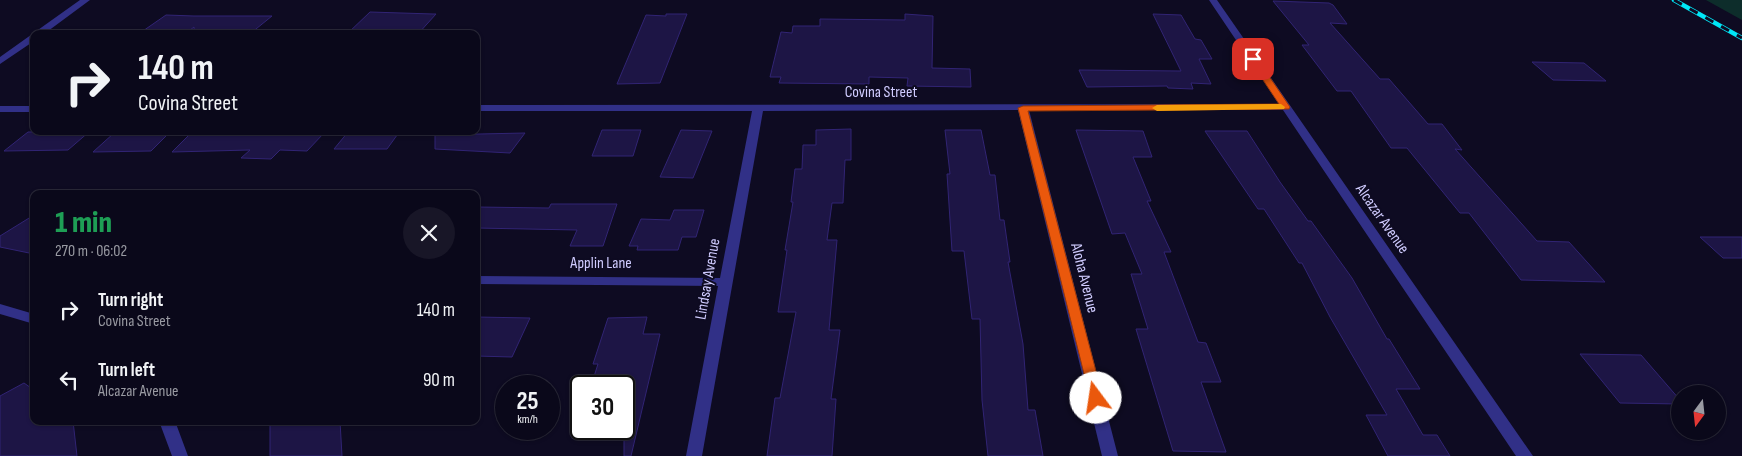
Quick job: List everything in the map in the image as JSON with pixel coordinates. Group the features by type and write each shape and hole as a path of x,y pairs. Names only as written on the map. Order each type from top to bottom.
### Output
{"street":[{"path":"44,30 86,0"},
{"name":"Alcazar Avenue","path":"1213,0 1525,456"},
{"path":"0,61 30,40"},
{"name":"Covina Street","path":"480,108 1286,107"},
{"name":"Lindsay Avenue","path":"694,456 758,108"},
{"name":"Aloha Avenue","path":"1023,108 1110,456"},
{"path":"0,109 30,109"},
{"name":"Applin Lane","path":"480,280 725,282"},
{"path":"0,309 30,318"},
{"path":"168,425 180,456"}],"green space":[{"path":"1706,0 1742,0 1742,20"}],"building":[{"path":"1273,1 1329,3 1333,5 1347,24 1330,23 1380,79 1389,79 1428,124 1442,124 1462,150 1455,149 1537,241 1569,242 1605,282 1521,280 1469,213 1460,213 1407,148 1391,148 1351,91 1337,91 1302,45 1309,45"},
{"path":"370,12 436,14 422,30 351,30"},
{"path":"666,14 687,14 660,83 617,84 646,15 666,16"},
{"path":"905,14 933,16 932,68 970,69 971,87 907,86 908,78 869,77 869,84 779,83 781,77 770,77 781,32 792,33 793,26 820,26 820,19 905,20"},
{"path":"1153,14 1181,15 1195,39 1201,40 1212,59 1199,59 1211,84 1191,83 1193,89 1168,88 1167,86 1087,87 1079,70 1181,71"},
{"path":"166,15 272,16 255,30 194,30 194,27 190,30 144,30"},
{"path":"1532,62 1584,63 1606,81 1553,80"},
{"path":"851,129 851,160 845,160 843,203 832,203 827,240 837,240 829,330 840,330 831,399 836,399 832,456 767,456 775,398 780,398 796,312 778,312 793,202 791,202 795,169 802,169 803,145 816,145 816,130"},
{"path":"602,130 641,130 633,156 592,156"},
{"path":"681,130 712,131 693,178 660,177"},
{"path":"945,130 981,130 990,175 995,175 1000,220 1004,220 1010,262 1008,262 1023,344 1028,410 1035,410 1043,456 988,456 982,400 980,319 972,319 964,251 952,251 947,174 950,174"},
{"path":"1076,130 1143,131 1152,157 1133,157 1151,201 1147,201 1171,252 1164,252 1198,342 1206,343 1221,382 1201,382 1226,452 1173,451 1136,329 1148,329 1131,274 1142,274 1125,233 1112,234"},
{"path":"1205,131 1247,131 1280,182 1352,278 1387,339 1389,339 1420,389 1396,389 1423,435 1437,435 1450,456 1388,456 1366,415 1387,415 1330,317 1302,263 1299,263 1264,209 1258,209"},
{"path":"30,132 30,135 85,135 68,150 4,151"},
{"path":"525,133 510,153 435,149 435,135"},
{"path":"112,135 167,135 151,151 93,152"},
{"path":"189,135 322,135 307,151 280,150 271,159 241,158 250,150 172,152"},
{"path":"346,135 397,135 387,149 334,149"},
{"path":"551,204 617,204 603,246 570,246 577,230 480,228 480,207 549,208"},
{"path":"674,210 704,210 696,237 682,237 678,250 637,250 638,246 629,246 641,219 670,220"},
{"path":"30,217 30,253 0,247 0,236"},
{"path":"1700,237 1742,237 1742,258 1723,258"},
{"path":"480,317 530,318 512,357 480,356"},
{"path":"647,317 643,334 660,334 635,439 635,375 594,375 598,364 593,364 608,318"},
{"path":"1580,354 1641,355 1671,390 1671,404 1620,403"},
{"path":"24,383 30,387 30,425 73,425 77,456 0,456 0,396"},
{"path":"270,425 340,425 342,456 270,456"},
{"path":"624,440 635,440 631,456 624,456"}],"railway":[{"path":"1674,0 1742,38"}],"slow traffic":[{"path":"1157,108 1281,107"}],"route":[{"path":"1096,398 1023,108 1286,107 1253,59"}]}
